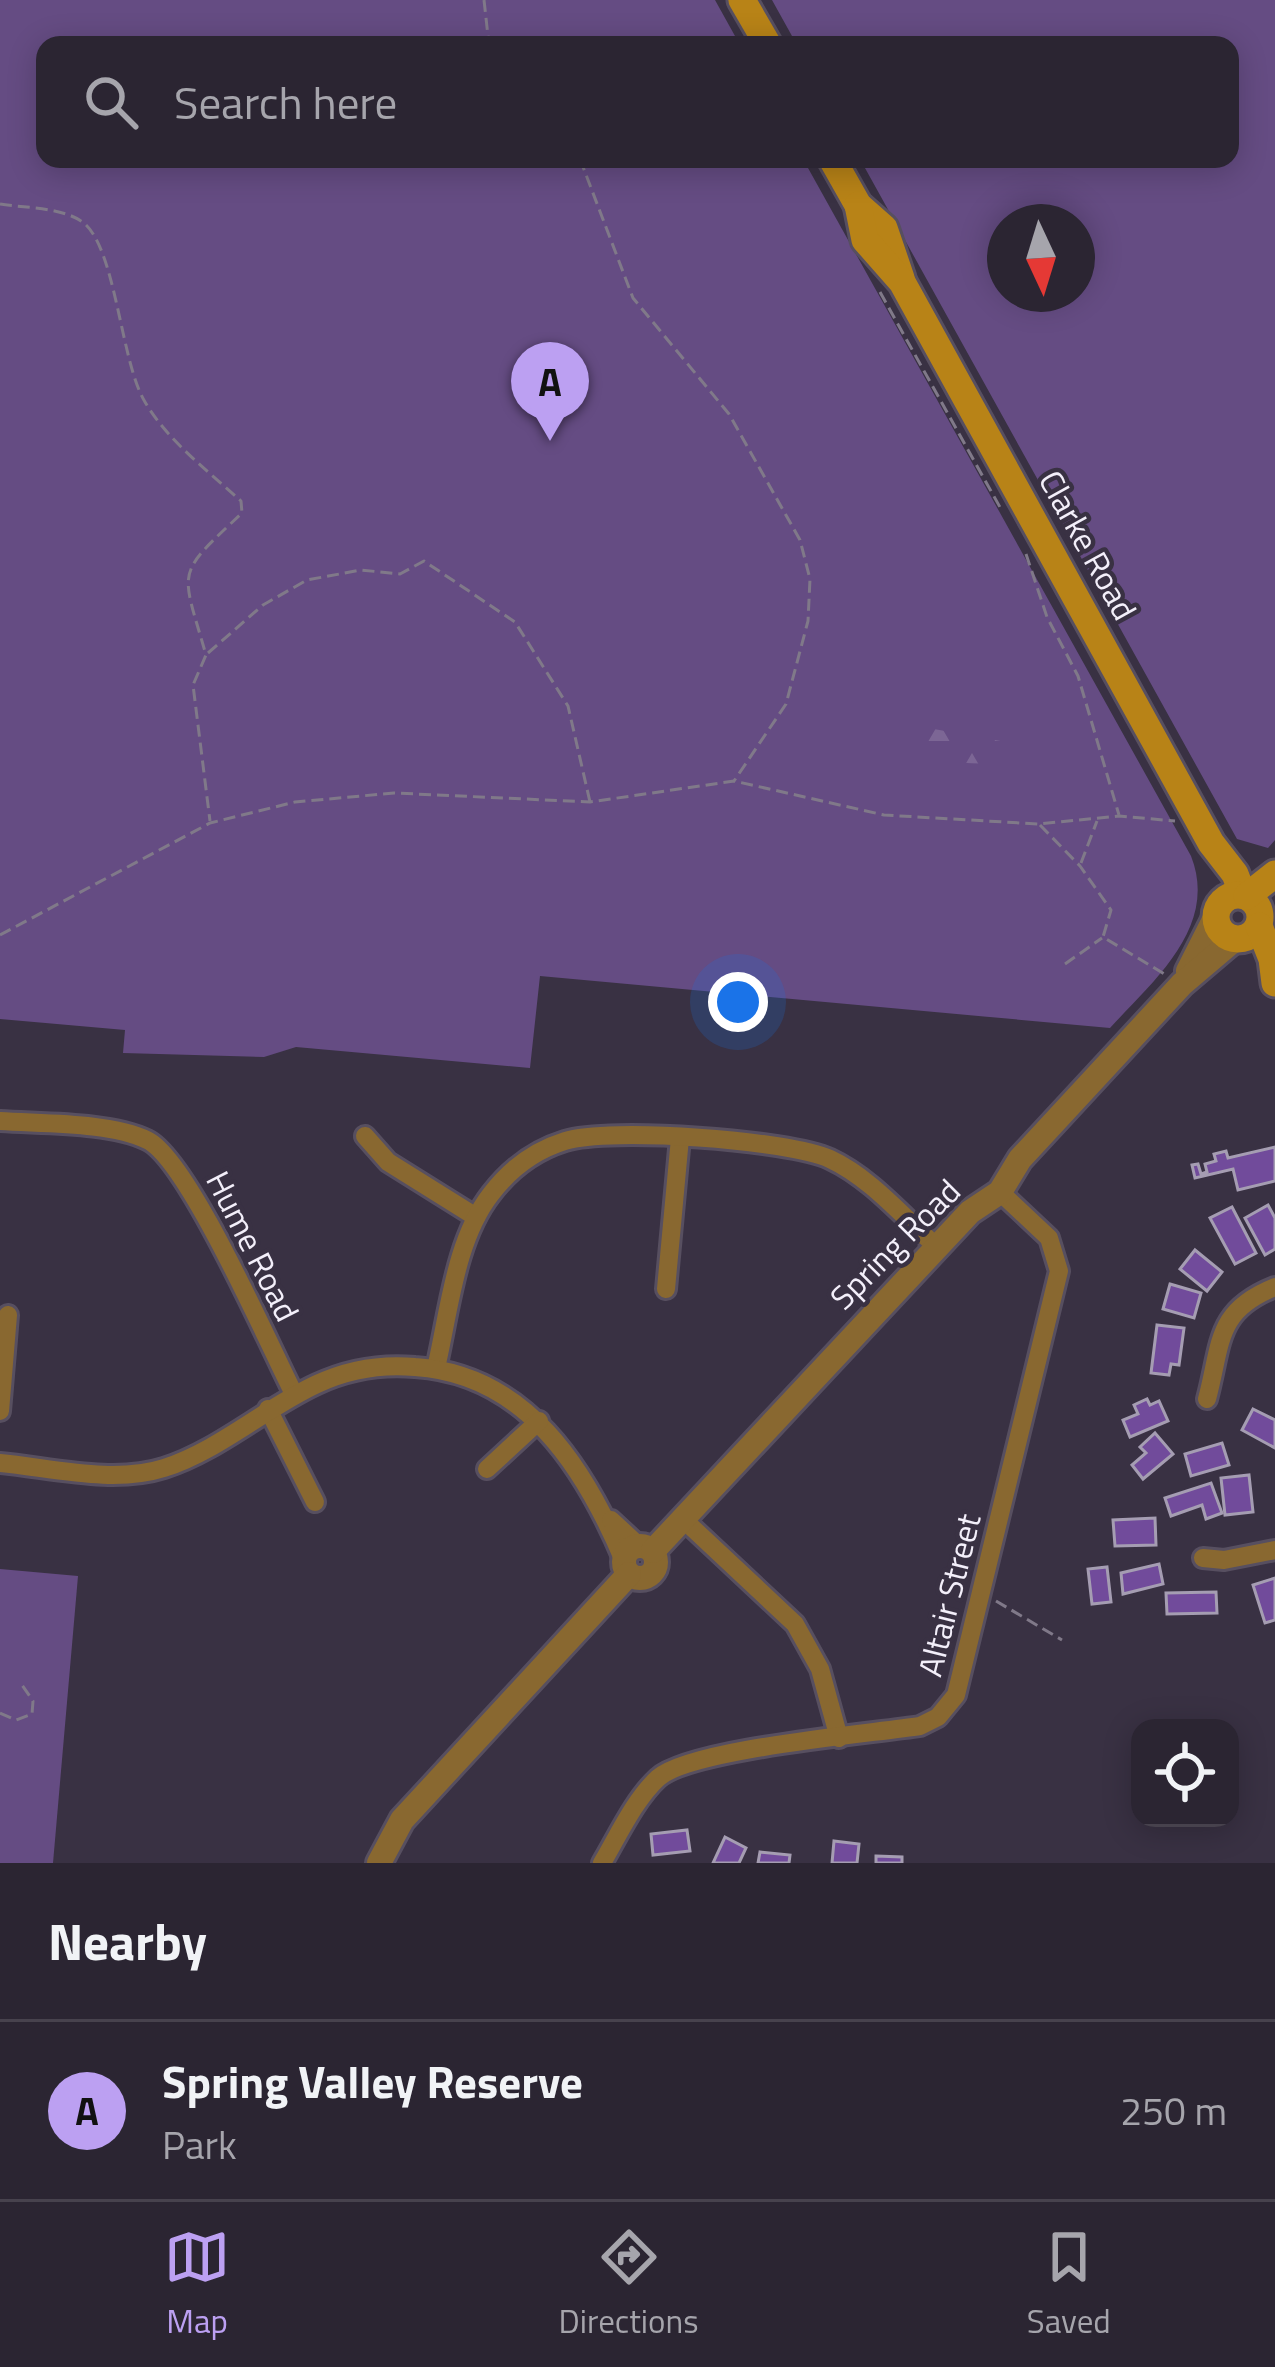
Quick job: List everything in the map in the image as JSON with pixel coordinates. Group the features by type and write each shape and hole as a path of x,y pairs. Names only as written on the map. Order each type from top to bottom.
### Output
{"main road":[{"path":"742,0 763,36"},
{"name":"Clarke Road","path":"837,168 858,205 865,240 1206,834 1255,894"},
{"name":"Clarke Road","path":"1206,834 1217,913"},
{"name":"Spring Road","path":"1248,932 1255,894 1275,874"},
{"path":"1255,894 1230,896 1217,913 1221,931 1248,932 1272,959 1275,982"}],"street":[{"name":"Spring Road","path":"1182,984 1217,913"},
{"name":"Spring Road","path":"380,1863 402,1820 636,1558 684,1520 970,1212 1000,1192 1020,1159 1182,984 1248,932"},
{"name":"Hume Road","path":"0,1120 133,1135 170,1157 294,1394"},
{"path":"436,1368 476,1217 513,1171 550,1146 594,1135 797,1149 831,1159 858,1176 937,1247"},
{"path":"365,1136 388,1162 476,1217"},
{"path":"667,1289 680,1138"},
{"name":"Altair Street","path":"602,1863 651,1786 674,1768 716,1755 920,1726 945,1711 960,1684 1059,1271 1049,1238 1000,1192"},
{"path":"1207,1400 1232,1313 1251,1296 1275,1287"},
{"path":"0,1411 8,1315"},
{"path":"0,1463 121,1474 148,1472 183,1461 294,1394 338,1376 368,1368 436,1368 488,1385 539,1421 636,1558"},
{"path":"268,1409 315,1502"},
{"path":"487,1469 539,1421"},
{"path":"684,1520 795,1624 820,1669 839,1738"},
{"path":"1203,1558 1224,1560 1275,1550"}],"path":[{"path":"484,0 488,36"},
{"path":"583,168 633,298 729,414 800,540 810,579 808,621 786,704 734,781"},
{"path":"0,204 61,213 82,221 98,239 144,400 189,455 242,501 242,512 194,558 185,581 206,655"},
{"path":"889,283 1004,514"},
{"path":"1027,556 1047,617 1078,676 1119,816"},
{"path":"210,823 193,685 206,655 263,605 307,580 361,570 400,574 424,561 515,622 568,706 590,802"},
{"path":"0,935 210,823 296,802 394,793 590,802 734,781 884,815 1038,824 1119,816 1206,834"},
{"path":"1080,866 1098,820"},
{"path":"1038,824 1080,866 1111,910 1103,937 1065,964"},
{"path":"1103,937 1182,984"},
{"path":"982,1593 1062,1640"},
{"path":"0,1713 16,1720 32,1714 33,1701 20,1682"}],"green space":[{"path":"0,0 715,0 735,36 36,36 36,168 808,168 1191,856 1196,906 1177,951 1110,1028 540,976 530,1068 296,1047 264,1057 123,1053 125,1030 0,1019"},
{"path":"772,0 1275,0 1275,840 1268,848 1237,839 865,168 1239,168 1239,36 792,36"},
{"path":"906,724 1017,744 1023,763 934,759 883,740"},
{"path":"0,1569 78,1576 53,1863 0,1863"}],"building":[{"path":"1275,1147 1275,1181 1238,1190 1233,1169 1195,1178 1192,1165 1198,1164 1201,1174 1207,1172 1205,1164 1216,1161 1214,1154 1226,1151 1228,1158"},
{"path":"1268,1205 1275,1218 1275,1249 1265,1255 1245,1218"},
{"path":"1232,1207 1256,1253 1235,1264 1210,1218"},
{"path":"1195,1250 1222,1272 1207,1291 1180,1269"},
{"path":"1170,1284 1201,1293 1194,1318 1163,1309"},
{"path":"1157,1325 1184,1328 1179,1365 1171,1364 1169,1375 1151,1373"},
{"path":"1147,1399 1150,1405 1159,1401 1168,1421 1130,1437 1123,1420 1138,1414 1134,1405"},
{"path":"1253,1409 1275,1420 1275,1448 1242,1430"},
{"path":"1155,1433 1173,1454 1143,1479 1132,1465 1146,1453 1140,1447"},
{"path":"1222,1443 1229,1465 1191,1476 1185,1454"},
{"path":"1249,1475 1253,1512 1225,1515 1221,1478"},
{"path":"1211,1483 1222,1513 1206,1519 1202,1505 1171,1516 1165,1498"},
{"path":"1155,1518 1156,1545 1115,1546 1113,1520"},
{"path":"1159,1564 1163,1584 1123,1594 1121,1573"},
{"path":"1107,1567 1111,1602 1092,1604 1088,1569"},
{"path":"1275,1578 1275,1620 1265,1623 1253,1585"},
{"path":"1216,1592 1217,1613 1167,1614 1166,1593"},
{"path":"687,1830 690,1851 653,1855 651,1834"},
{"path":"725,1837 746,1848 739,1863 713,1863"},
{"path":"834,1841 859,1844 857,1863 832,1863"},
{"path":"760,1852 790,1855 789,1863 758,1863"},
{"path":"876,1856 902,1857 902,1863 876,1863"}],"place":[{"name":"Spring Valley Reserve","path":"550,441"}]}
